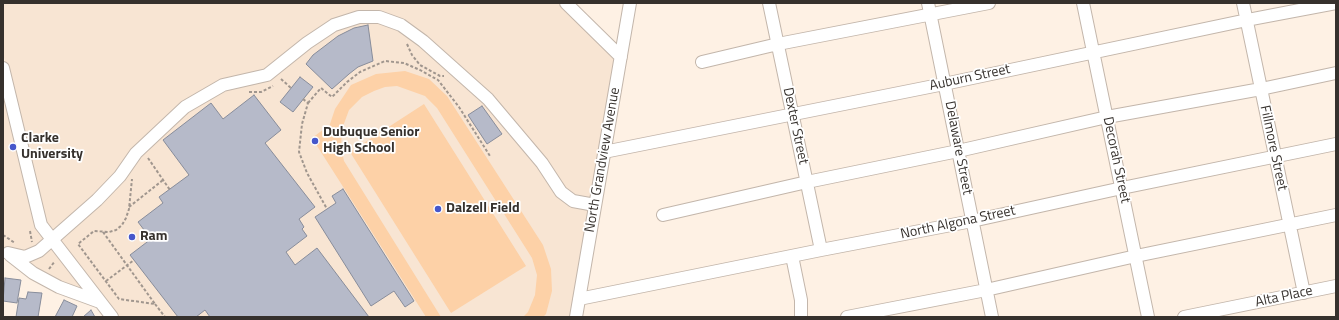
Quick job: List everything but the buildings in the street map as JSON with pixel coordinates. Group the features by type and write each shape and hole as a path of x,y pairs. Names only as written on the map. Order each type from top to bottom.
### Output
{"street":[{"path":"566,3 620,57"},
{"name":"Dexter Street","path":"769,3 821,250"},
{"name":"Delaware Street","path":"928,3 992,317"},
{"path":"702,62 778,44 989,3"},
{"name":"Decorah Street","path":"1083,3 1148,317"},
{"name":"Fillmore Street","path":"1243,3 1304,292"},
{"name":"North Grandview Avenue","path":"576,317 620,57 632,4"},
{"name":"Auburn Street","path":"604,152 944,84 1247,20 1336,4"},
{"path":"5,251 25,257 39,251 97,200 120,176 136,153 185,107 223,85 267,75 307,43 334,25 359,17 379,17 401,25 423,41 488,99 542,164 561,192 573,201 595,205"},
{"path":"3,68 41,225 112,317"},
{"path":"664,215 807,182 1107,118 1261,89 1336,73"},
{"name":"North Algona Street","path":"579,300 1336,144"},
{"path":"847,317 986,290 1136,256 1336,215"},
{"path":"5,251 33,273 59,287 100,302"},
{"path":"792,256 801,300 801,317"},
{"name":"Alta Place","path":"1184,317 1336,286"}],"path":[{"path":"407,41 408,48 420,65 440,76 449,75"},
{"path":"327,209 307,173 300,152 302,124 308,102 321,88 332,97 360,72 385,61 404,63 438,80 459,107 490,156"},
{"path":"285,74 280,78 291,88"},
{"path":"246,92 261,92 271,87 275,83"},
{"path":"303,99 308,102"},
{"path":"146,155 170,190"},
{"path":"134,174 132,179 129,207 122,225 116,230 109,232 94,231 78,244 119,299 155,304"},
{"path":"129,207 163,180"},
{"path":"103,232 165,317"},
{"path":"46,272 57,258"},
{"path":"106,281 134,260"}],"shaded area":[{"name":"Dubuque Senior High School","path":"3,3 566,3 621,57 580,317 112,317 100,302 59,287 3,250 3,68 35,196 3,53"},
{"path":"405,71 429,79 447,96 543,245 551,269 552,291 546,314 543,317 523,317 528,312 535,295 537,275 532,258 437,108 425,96 397,86 385,87 362,97 349,110 342,129 341,147 344,161 441,317 426,317 312,138 324,129 327,133 335,109 351,85 376,74"},
{"name":"Dalzell Field","path":"424,104 526,266 451,313 350,152"}],"place":[{"name":"Dubuque Senior High School","path":"315,141"},
{"name":"Clarke University","path":"13,147"},
{"name":"Dalzell Field","path":"438,209"},
{"name":"Ram","path":"132,237"}]}
